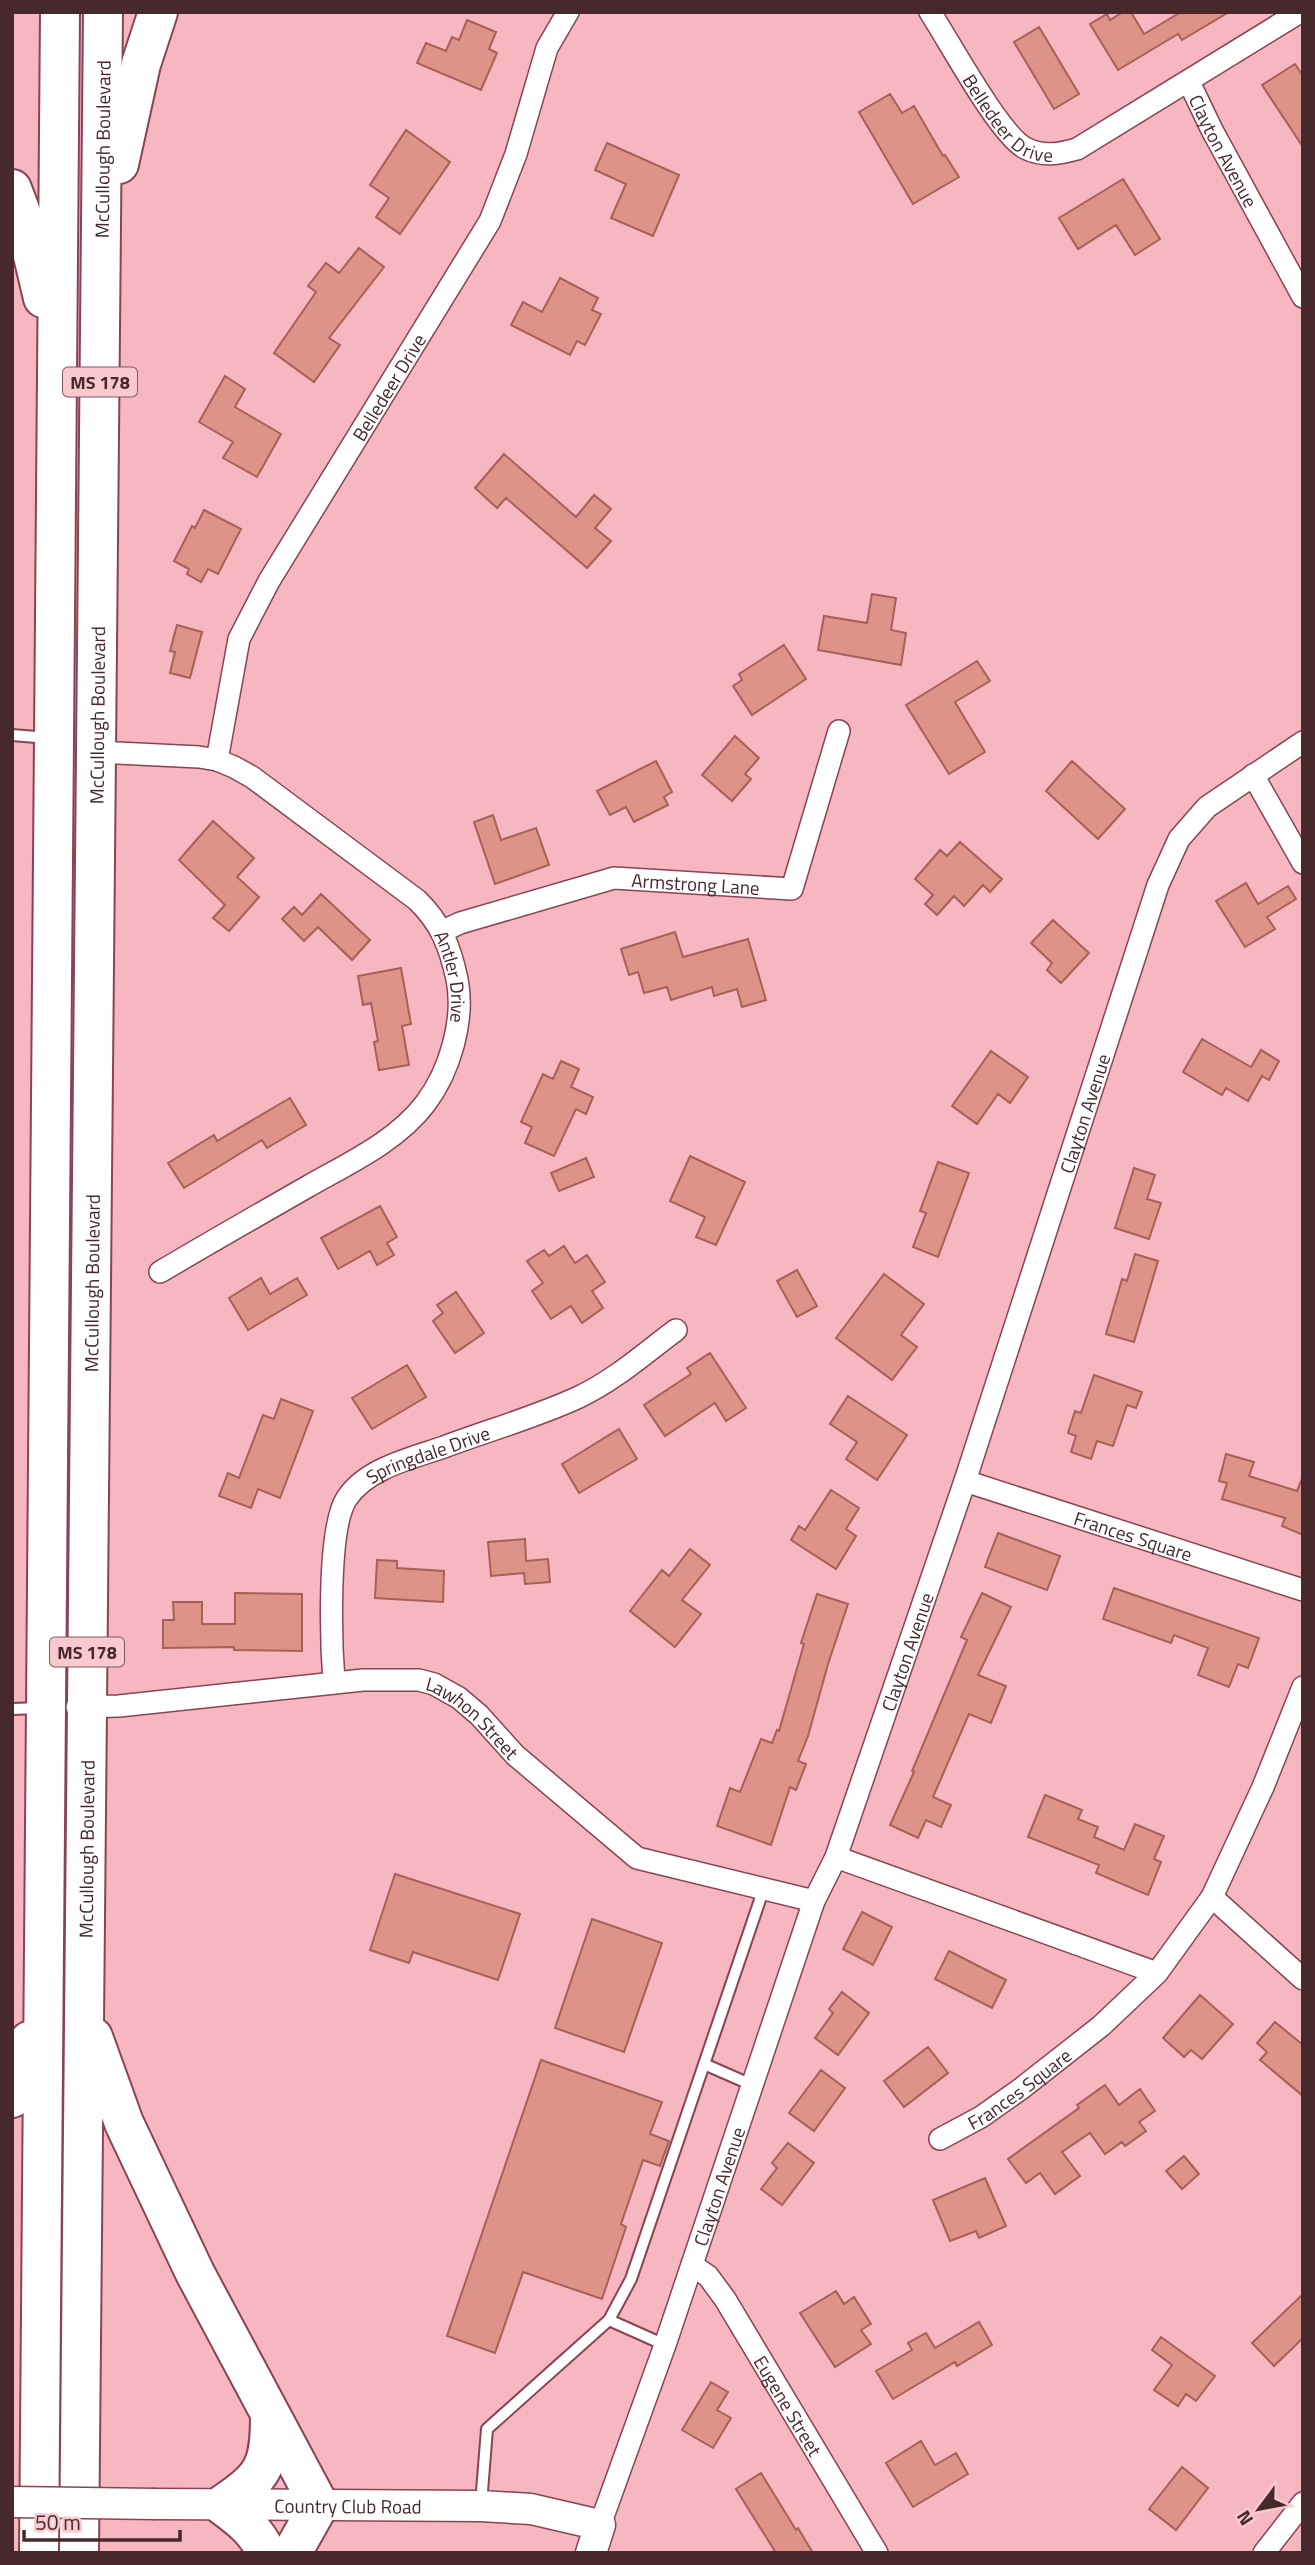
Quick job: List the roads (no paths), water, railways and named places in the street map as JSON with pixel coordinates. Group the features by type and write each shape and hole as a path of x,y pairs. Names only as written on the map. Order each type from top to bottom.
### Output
{"highway":[{"name":"McCullough Boulevard","path":"39,2553 43,1988 29,1708 50,1298 60,12"},
{"name":"McCullough Boulevard","path":"79,2553 103,12"},
{"path":"102,248 138,76 158,12"},
{"path":"12,189 26,226 57,361"},
{"path":"55,563 73,637 72,724 85,744 97,752"},
{"path":"54,739 79,779 78,888 95,955"},
{"path":"50,1298 90,1303"},
{"path":"12,2098 43,1988"},
{"path":"85,2015 124,2123 195,2273 319,2505 292,2553"},
{"path":"266,2553 255,2532 245,2521 222,2505 250,2486 258,2475 270,2446 270,2415"}],"street":[{"name":"Belledeer Drive","path":"217,760 239,639 276,570 490,221 509,176 547,48 568,12"},
{"name":"Belledeer Drive","path":"930,12 1005,130 1026,149 1042,154 1060,154 1077,149 1189,82"},
{"name":"Clayton Avenue","path":"1300,12 1189,82 1212,130 1303,297"},
{"name":"Armstrong Lane","path":"443,931 460,923 614,878 792,889 839,730"},
{"name":"Clayton Avenue","path":"595,2539 665,2345 814,1901 836,1857 965,1481 1168,861 1192,821 1216,799 1303,742"},
{"name":"Antler Drive","path":"97,752 217,760 251,777 417,900 432,915 443,931 459,988 459,1009 450,1055 438,1083 424,1105 408,1122 364,1154 160,1272"},
{"path":"1253,775 1303,863"},
{"name":"Springdale Drive","path":"334,1682 332,1611 337,1526 340,1510 353,1489 393,1465 580,1396 620,1372 676,1330"},
{"name":"Frances Square","path":"965,1481 1303,1590"},
{"name":"Lawhon Street","path":"29,1708 119,1706 334,1682 419,1680 446,1689 479,1715 515,1755 637,1858 814,1901"},
{"name":"Frances Square","path":"940,2138 981,2117 1042,2073 1101,2026 1157,1973 1212,1896 1263,1787 1303,1687"},
{"path":"836,1857 1157,1973"},
{"path":"1212,1896 1303,1979"},
{"name":"Eugene Street","path":"692,2265 708,2276 725,2299 877,2553"},
{"name":"Country Club Road","path":"12,2502 481,2506 531,2509 595,2539"},
{"path":"1264,2553 1303,2503"}],"lane":[{"path":"12,735 54,739"},
{"path":"481,2506 487,2429 609,2320 631,2279 764,1888"},
{"path":"704,2064 752,2085"},
{"path":"609,2320 665,2345"}]}
